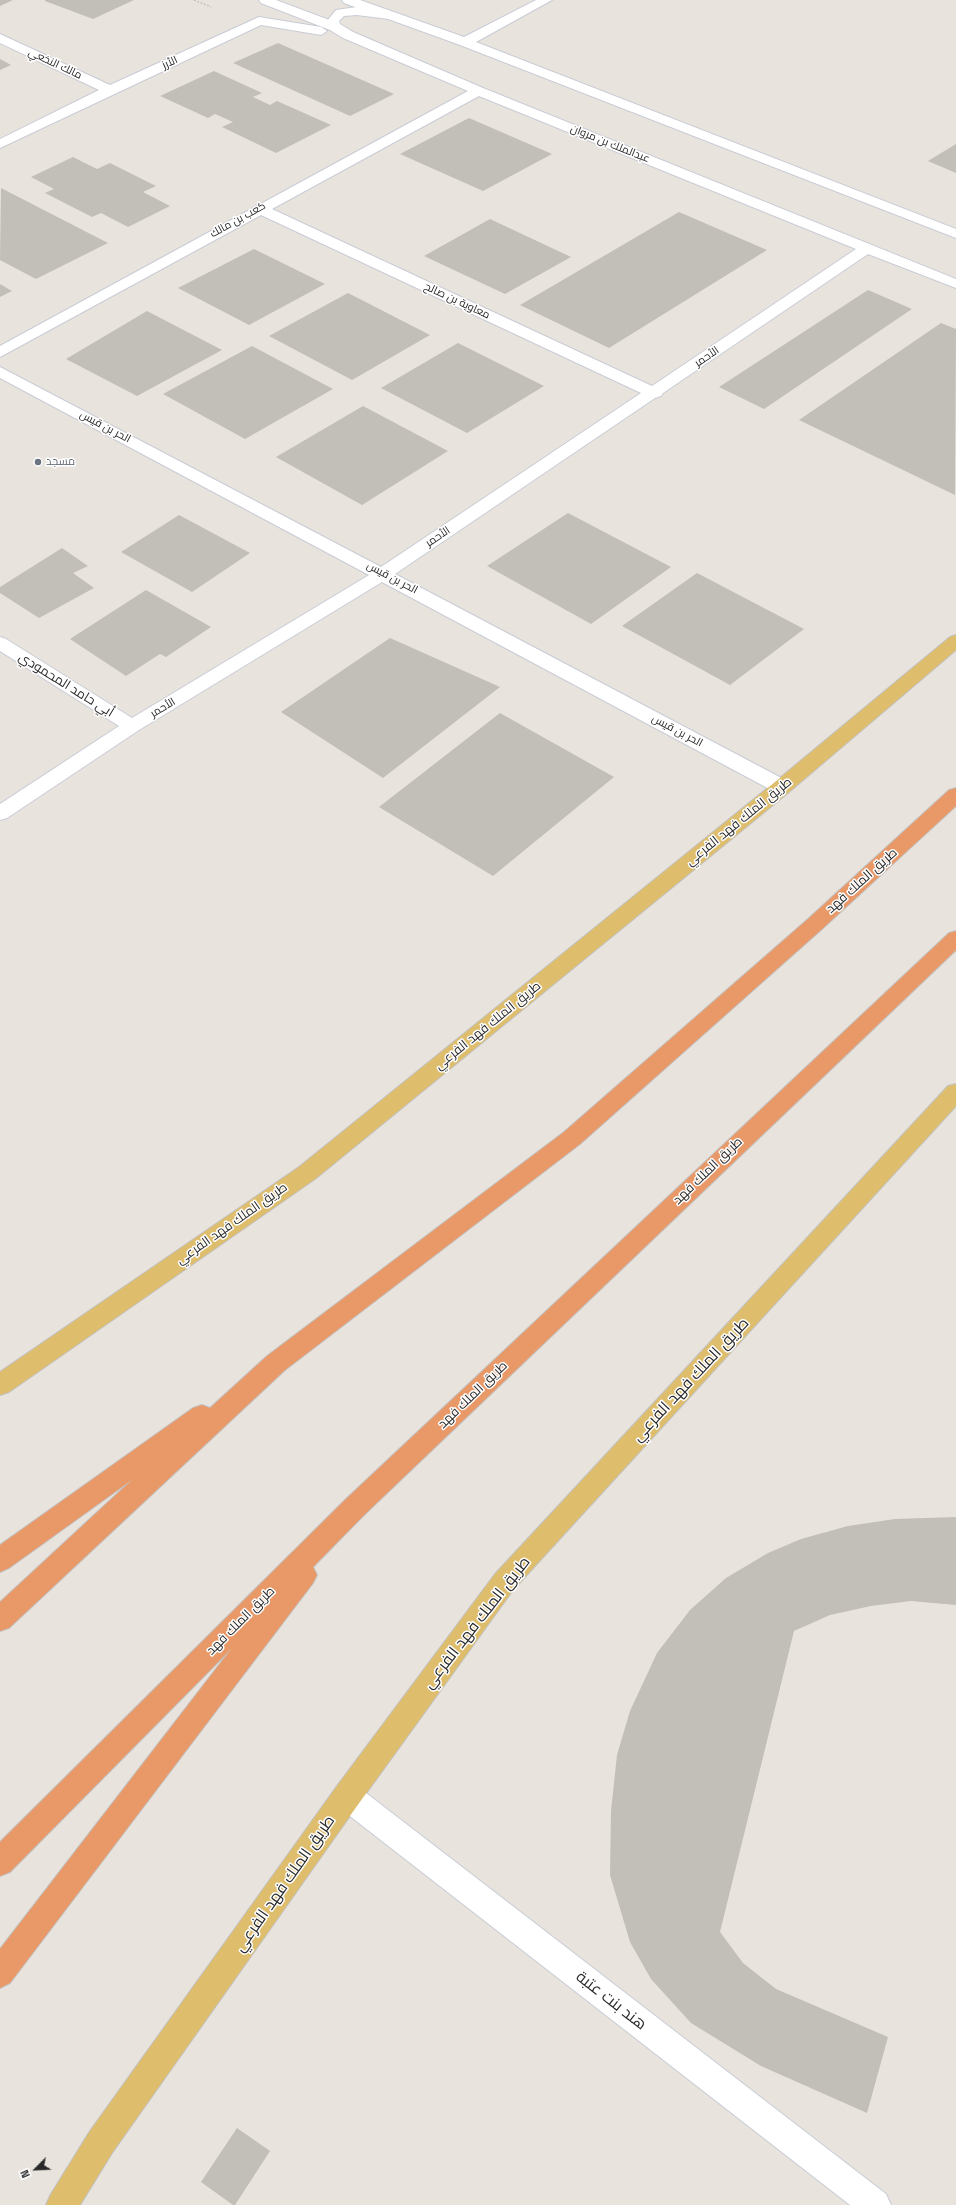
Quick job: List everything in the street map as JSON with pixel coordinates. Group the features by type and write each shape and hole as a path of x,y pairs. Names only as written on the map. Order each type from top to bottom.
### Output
{"highway":[{"name":"طريق الملك فهد","path":"0,1618 276,1363 572,1138 809,930 956,795"},
{"name":"طريق الملك فهد","path":"0,1862 355,1507 956,938"},
{"path":"0,1560 276,1363"},
{"path":"0,1973 355,1507"}],"main road":[{"name":"طريق الملك فهد الفرعي","path":"0,1385 307,1173 782,787 956,641"},
{"name":"طريق الملك فهد الفرعي","path":"62,2205 101,2142 347,1796 504,1582 956,1092"}],"street":[{"name":"عبدالملك بن مروان","path":"265,0 335,27 348,35 478,90 956,284"},
{"path":"348,0 465,42 956,234"},
{"path":"465,42 546,0"},
{"path":"335,27 333,21 340,13 357,12 389,15"},
{"name":"الأرز","path":"0,144 110,90 259,22 348,35"},
{"name":"مالك النخعي","path":"0,38 110,90"},
{"name":"كعب بن مالك","path":"0,352 478,90"},
{"name":"معاوية بن صالح","path":"259,209 655,393"},
{"name":"الأحمر","path":"0,813 132,726 383,574 655,393 868,247"},
{"name":"الحر بن قيس","path":"0,372 782,787"},
{"name":"أبي حامد المحمودي","path":"0,643 132,726"},
{"name":"هند بنت عتبة","path":"347,1796 874,2205"}],"path":[{"path":"194,0 214,9"}],"building":[{"path":"0,0 13,0 0,6"},
{"path":"45,0 134,0 93,19 45,1"},
{"path":"278,43 394,94 350,116 233,63"},
{"path":"0,59 11,65 0,70"},
{"path":"214,71 262,93 253,97 270,105 277,101 331,125 276,153 222,127 233,122 215,114 208,118 160,96"},
{"path":"469,118 552,154 483,191 400,154"},
{"path":"956,144 956,173 928,161"},
{"path":"73,157 97,169 110,163 156,186 143,192 170,206 128,227 101,213 92,217 45,193 54,189 31,177"},
{"path":"1,188 108,243 36,279 0,260"},
{"path":"679,212 767,250 609,348 520,305"},
{"path":"490,219 571,257 505,294 424,256"},
{"path":"254,249 325,284 249,325 178,288"},
{"path":"0,284 12,291 0,297"},
{"path":"868,290 912,309 764,409 719,387"},
{"path":"348,293 430,335 352,380 269,336"},
{"path":"147,311 222,350 137,396 66,359"},
{"path":"941,323 956,329 955,495 799,420"},
{"path":"458,343 544,386 467,433 381,388"},
{"path":"252,346 333,389 245,439 163,394"},
{"path":"363,406 448,451 362,505 276,457"},
{"path":"568,513 671,567 591,624 487,566"},
{"path":"179,515 250,553 192,592 121,552"},
{"path":"62,548 88,566 73,573 94,588 39,618 0,593 0,587"},
{"path":"697,573 804,629 730,685 622,626"},
{"path":"146,590 211,627 166,657 160,654 126,676 70,639"},
{"path":"390,638 500,687 383,778 281,712"},
{"path":"500,713 614,777 493,876 379,807"},
{"path":"956,1517 956,1605 911,1601 871,1606 830,1615 794,1631 720,1932 743,1963 776,1989 888,2037 867,2113 761,2066 691,2023 651,1979 630,1942 610,1875 611,1811 617,1755 630,1711 657,1653 690,1610 726,1578 768,1553 801,1539 848,1526 895,1519"},
{"path":"237,2128 270,2151 235,2205 233,2205 201,2182"}],"place":[{"name":"مسجد","path":"38,462"}]}
